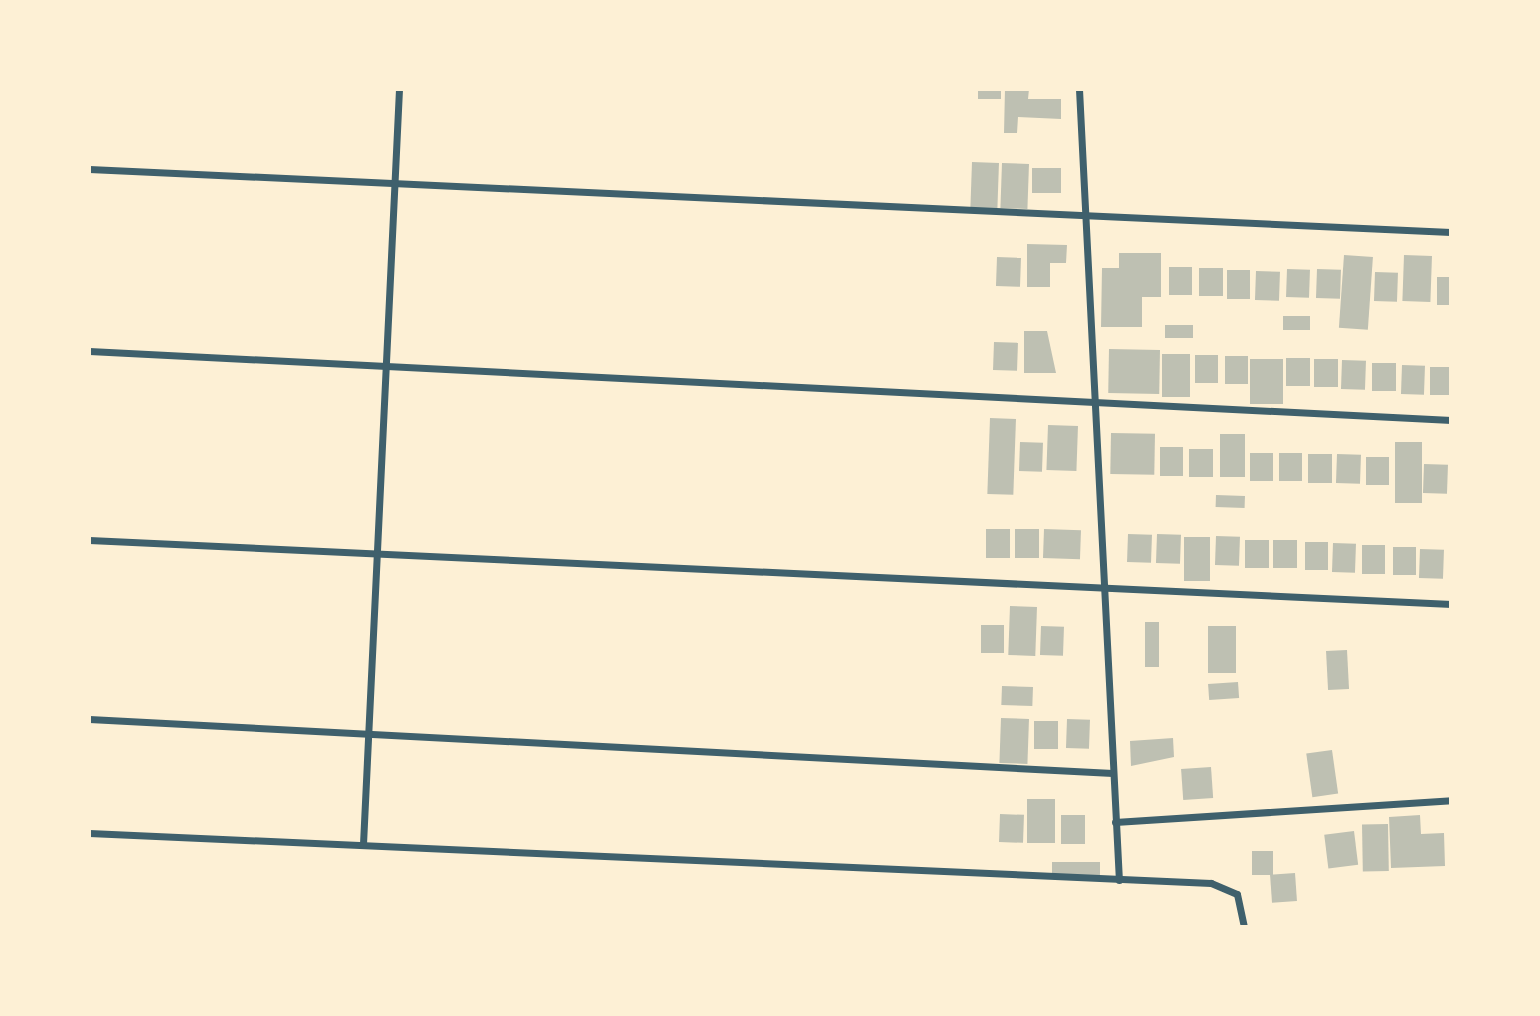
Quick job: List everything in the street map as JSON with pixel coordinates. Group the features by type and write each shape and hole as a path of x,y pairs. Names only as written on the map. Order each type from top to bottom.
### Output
{"street":[{"path":"363,844 379,554 384,366 399,89"},
{"path":"1079,89 1084,218 1097,398 1112,773 1119,880"},
{"path":"89,169 396,181 1084,218 1451,232"},
{"path":"89,351 1097,398 1451,420"},
{"path":"89,540 1105,584 1451,604"},
{"path":"89,719 1112,773"},
{"path":"1115,822 1451,800"},
{"path":"89,834 363,844 1227,887 1244,908 1244,927"}],"building":[{"path":"978,89 1001,89 1001,99 978,99"},
{"path":"1005,89 1029,89 1028,99 1061,99 1061,119 1018,117 1017,133 1004,133"},
{"path":"972,162 999,163 997,209 970,208"},
{"path":"1002,163 1029,164 1027,209 1000,208"},
{"path":"1032,168 1061,168 1061,193 1032,193"},
{"path":"1027,244 1067,245 1066,263 1050,263 1050,287 1027,287"},
{"path":"1119,253 1161,253 1161,297 1142,297 1142,327 1101,327 1102,268 1119,268"},
{"path":"1344,255 1373,257 1368,330 1339,328"},
{"path":"1404,255 1432,256 1430,302 1402,301"},
{"path":"997,257 1021,258 1020,287 996,286"},
{"path":"1169,267 1192,267 1192,295 1169,295"},
{"path":"1199,268 1223,268 1223,296 1199,296"},
{"path":"1287,269 1310,270 1309,298 1286,297"},
{"path":"1317,269 1341,270 1340,299 1316,298"},
{"path":"1227,270 1250,270 1250,299 1227,299"},
{"path":"1256,271 1280,272 1279,301 1255,300"},
{"path":"1375,272 1398,273 1397,302 1374,301"},
{"path":"1437,277 1451,277 1451,305 1437,305"},
{"path":"1283,316 1310,316 1310,330 1283,330"},
{"path":"1165,325 1193,325 1193,338 1165,338"},
{"path":"1024,331 1047,331 1056,373 1024,373"},
{"path":"994,342 1018,343 1017,371 993,370"},
{"path":"1109,349 1160,350 1159,394 1108,393"},
{"path":"1162,354 1190,354 1190,397 1162,397"},
{"path":"1195,355 1218,355 1218,383 1195,383"},
{"path":"1225,356 1248,356 1248,384 1225,384"},
{"path":"1286,358 1310,358 1310,386 1286,386"},
{"path":"1250,359 1283,359 1283,404 1250,404"},
{"path":"1314,359 1338,359 1338,387 1314,387"},
{"path":"1342,360 1366,361 1365,390 1341,389"},
{"path":"1372,363 1396,363 1396,391 1372,391"},
{"path":"1402,365 1425,366 1424,395 1401,394"},
{"path":"1430,367 1451,367 1451,395 1430,395"},
{"path":"990,418 1016,419 1013,495 987,494"},
{"path":"1048,425 1078,426 1076,471 1046,470"},
{"path":"1111,433 1155,434 1154,475 1110,474"},
{"path":"1220,434 1245,434 1245,477 1220,477"},
{"path":"1020,442 1043,443 1042,472 1019,471"},
{"path":"1395,442 1422,442 1422,503 1395,503"},
{"path":"1160,447 1183,447 1183,476 1160,476"},
{"path":"1189,449 1213,449 1213,477 1189,477"},
{"path":"1250,453 1273,453 1273,481 1250,481"},
{"path":"1279,453 1302,453 1302,481 1279,481"},
{"path":"1308,454 1332,454 1332,483 1308,483"},
{"path":"1337,454 1361,455 1360,484 1336,483"},
{"path":"1366,457 1389,457 1389,485 1366,485"},
{"path":"1424,464 1448,465 1447,494 1423,493"},
{"path":"1216,495 1245,496 1245,508 1216,507"},
{"path":"986,529 1010,529 1010,558 986,558"},
{"path":"1015,529 1039,529 1039,558 1015,558"},
{"path":"1044,529 1081,530 1080,559 1043,558"},
{"path":"1128,534 1152,535 1151,563 1127,562"},
{"path":"1157,534 1181,535 1180,564 1156,563"},
{"path":"1216,536 1240,537 1239,566 1215,565"},
{"path":"1184,537 1210,537 1210,581 1184,581"},
{"path":"1245,540 1269,540 1269,568 1245,568"},
{"path":"1273,540 1297,540 1297,568 1273,568"},
{"path":"1305,542 1328,542 1328,570 1305,570"},
{"path":"1333,543 1356,544 1355,573 1332,572"},
{"path":"1362,545 1385,545 1385,574 1362,574"},
{"path":"1393,547 1416,547 1416,575 1393,575"},
{"path":"1420,549 1444,550 1443,579 1419,578"},
{"path":"1010,606 1037,607 1035,656 1008,655"},
{"path":"1145,622 1159,622 1159,667 1145,667"},
{"path":"981,625 1004,625 1004,653 981,653"},
{"path":"1041,626 1064,627 1063,656 1040,655"},
{"path":"1208,626 1236,626 1236,673 1208,673"},
{"path":"1347,650 1349,689 1328,690 1326,651"},
{"path":"1238,682 1239,698 1209,700 1208,684"},
{"path":"1002,686 1033,687 1032,706 1001,705"},
{"path":"1001,718 1029,719 1027,764 999,763"},
{"path":"1067,719 1090,720 1089,749 1066,748"},
{"path":"1034,721 1058,721 1058,749 1034,749"},
{"path":"1173,738 1174,757 1131,766 1130,741"},
{"path":"1332,750 1338,794 1312,797 1306,754"},
{"path":"1211,767 1213,798 1183,800 1181,769"},
{"path":"1027,799 1055,799 1055,843 1027,843"},
{"path":"1000,814 1024,815 1023,843 999,842"},
{"path":"1061,815 1085,815 1085,844 1061,844"},
{"path":"1420,815 1421,834 1444,833 1445,866 1391,868 1389,817"},
{"path":"1362,824 1388,824 1389,871 1363,871"},
{"path":"1354,831 1358,865 1328,868 1324,835"},
{"path":"1252,851 1273,851 1273,875 1252,875"},
{"path":"1052,862 1100,862 1100,875 1052,875"},
{"path":"1295,873 1297,901 1272,903 1270,875"}]}
